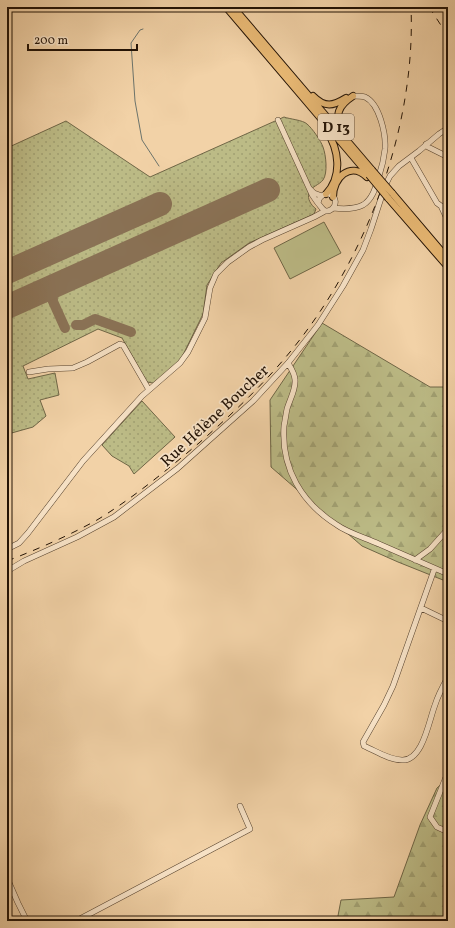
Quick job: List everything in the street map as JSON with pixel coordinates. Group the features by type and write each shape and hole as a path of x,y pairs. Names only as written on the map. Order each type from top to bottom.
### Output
{"main road":[{"name":"D 13","path":"226,7 369,174 448,258"},
{"name":"D 13","path":"233,7 366,162 369,174"},
{"path":"300,85 316,99 325,104 334,104 353,96"},
{"path":"353,96 342,104 338,115 339,124 366,162"},
{"path":"316,113 317,117 332,139 337,160 336,177 332,186 324,195"},
{"path":"334,200 334,191 339,177 350,170 369,174"},
{"name":"D 13","path":"390,196 448,267"}],"street":[{"path":"446,7 448,15"},
{"path":"7,549 19,543 83,461 149,390 177,366 188,352 205,318 208,293 212,282 216,274 228,262 262,240 333,208 341,209 362,205 373,194 383,163 385,136 380,116 373,104 364,97 353,96"},
{"path":"278,120 312,196 325,211"},
{"name":"Rue Hélène Boucher","path":"8,568 77,537 114,517 178,468 253,401 288,363 318,326 363,250 385,186 394,170 448,128"},
{"path":"426,144 428,147 448,157"},
{"path":"410,158 437,203 441,206 448,220"},
{"path":"308,188 314,193 331,195 342,207 346,208"},
{"path":"317,215 319,199 324,195"},
{"path":"333,208 334,200"},
{"path":"441,206 448,207"},
{"path":"29,372 48,369 73,368 120,344 123,345 149,390"},
{"path":"288,363 294,374 295,385 287,408 284,424 285,453 288,466 300,492 313,506 338,526 448,574"},
{"path":"415,560 430,549 448,529"},
{"path":"7,580 8,568"},
{"path":"434,568 393,686 363,742 364,746 393,759 403,761 415,754 420,749 434,706 448,677"},
{"path":"421,608 448,621"},
{"path":"448,772 430,817 437,827 448,832"},
{"path":"76,921 250,829 240,806"},
{"path":"7,878 9,889 27,921"}],"green space":[{"path":"284,117 307,124 322,144 324,150 326,159 325,177 309,193 310,202 316,209 314,214 249,243 221,263 207,285 203,314 181,359 173,368 153,383 147,382 122,338 98,329 23,366 28,379 55,373 59,395 40,400 46,416 33,427 8,434 7,148 66,121 150,177"},
{"path":"324,222 341,253 290,279 274,248"},
{"path":"322,323 430,387 448,387 448,582 362,546 271,467 270,400"},
{"path":"142,401 175,437 134,474 129,466 112,456 102,445"},
{"path":"448,778 448,921 337,921 341,900 394,897 420,825 437,788"}],"waterway":[{"path":"143,29 140,30 131,43 135,101 142,140 159,166"}],"taxiway":[{"path":"53,299 53,290 59,283"},
{"path":"37,293 44,293 51,297 65,328"},
{"path":"76,325 83,325 95,319 131,332"}],"runway":[{"path":"7,307 268,190"},
{"path":"7,272 160,204"}],"railway":[{"path":"7,561 53,542 97,520 137,493 199,443 235,411 280,364 317,316 342,276 363,234 381,190 395,145 405,99 410,53 411,7"},
{"path":"429,7 448,36"}]}
